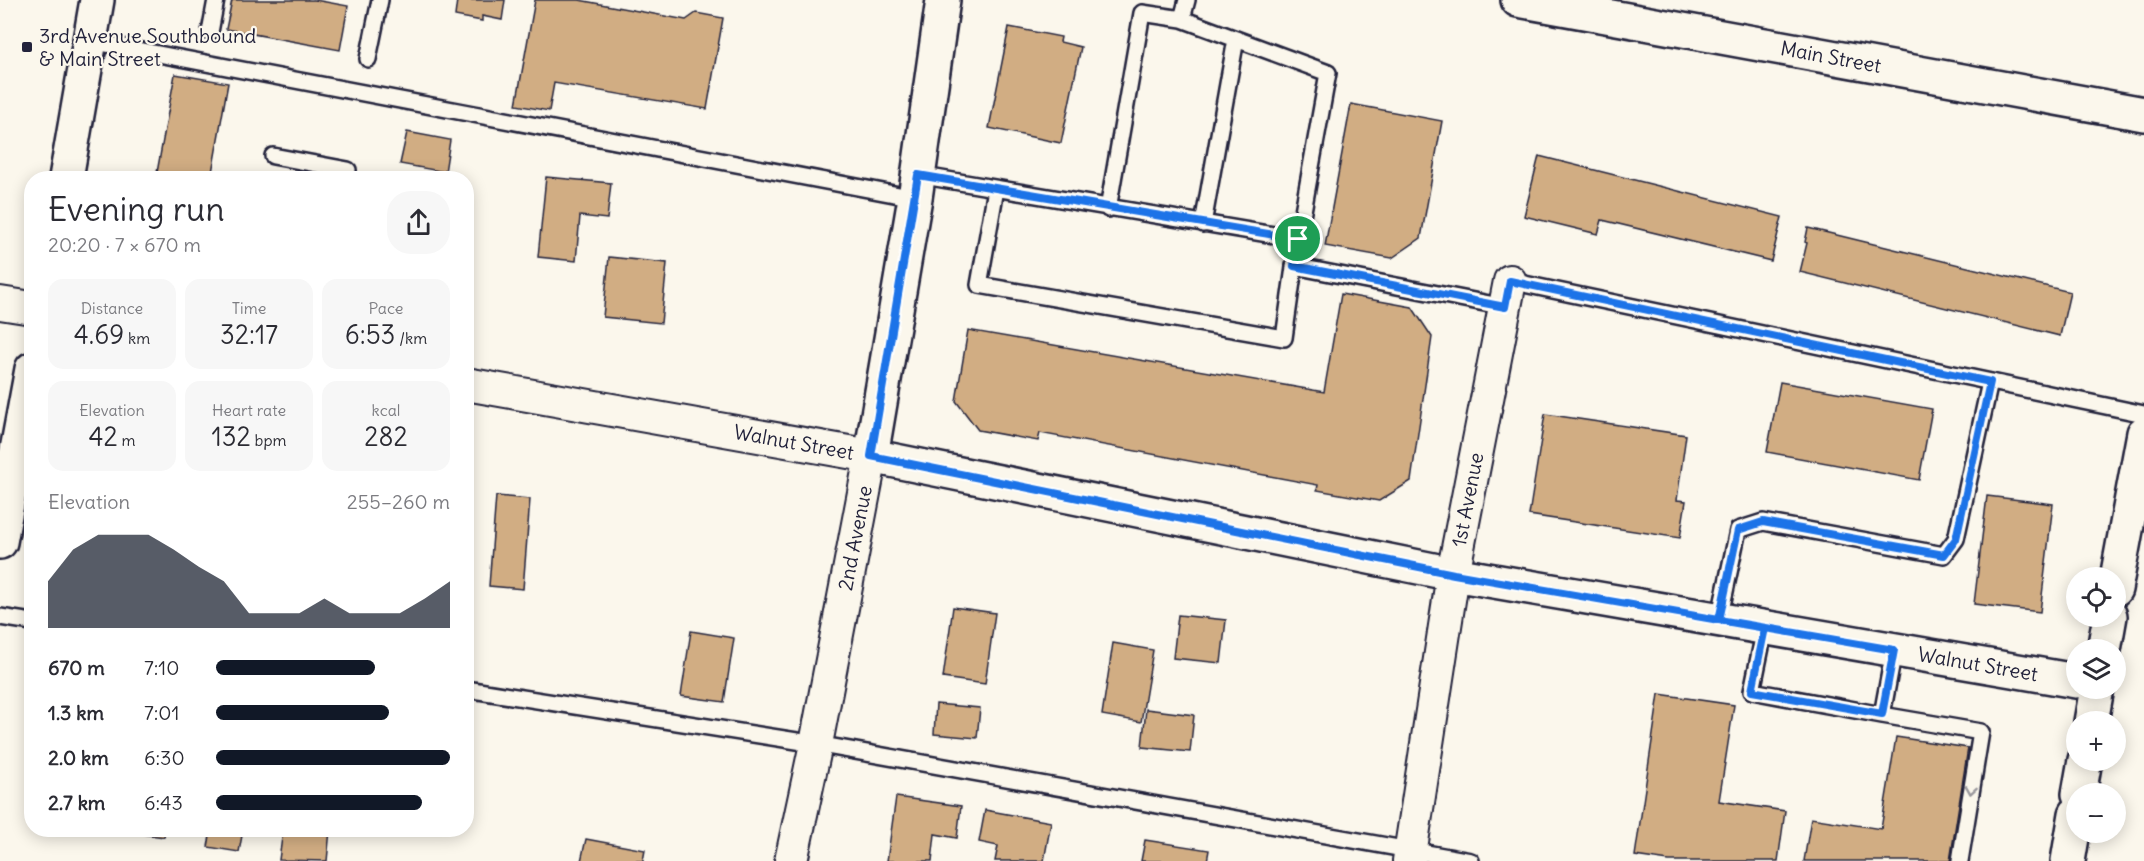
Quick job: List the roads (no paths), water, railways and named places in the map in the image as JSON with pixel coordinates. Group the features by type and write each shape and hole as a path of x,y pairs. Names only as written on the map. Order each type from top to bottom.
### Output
{"main road":[{"path":"67,171 97,0"},
{"name":"2nd Avenue","path":"871,456 917,187 943,0"},
{"name":"Main Street","path":"1518,0 2144,114"},
{"path":"0,542 24,412"},
{"path":"2119,567 2144,433"},
{"name":"Walnut Street","path":"871,456 1454,574 2066,679"},
{"path":"2068,861 2071,843"}],"street":[{"name":"1st Avenue","path":"1410,856 1454,574 1507,294"},
{"path":"0,303 24,307"},
{"name":"Walnut Street","path":"474,385 871,456"},
{"name":"2nd Avenue","path":"791,861 816,744 871,456"}],"lane":[{"path":"210,32 216,0"},
{"path":"368,59 380,0"},
{"path":"1182,19 1187,0"},
{"path":"996,189 979,285 1284,338 1298,239 1328,73 1182,19 1142,13 1108,208"},
{"path":"1203,224 1236,39"},
{"path":"90,41 917,187 996,189 1298,239"},
{"path":"273,156 348,171"},
{"path":"1294,266 1507,294 1990,382 2144,414"},
{"path":"1719,620 1738,530 1763,522 1944,555 1956,539 1990,382"},
{"path":"0,617 24,621"},
{"path":"1765,628 1752,691 1981,732 1960,861"},
{"path":"1882,714 1894,650"},
{"path":"474,691 816,744 1410,856 1471,861"}],"place":[{"name":"3rd Avenue Southbound & Main Street","path":"27,47"}]}
